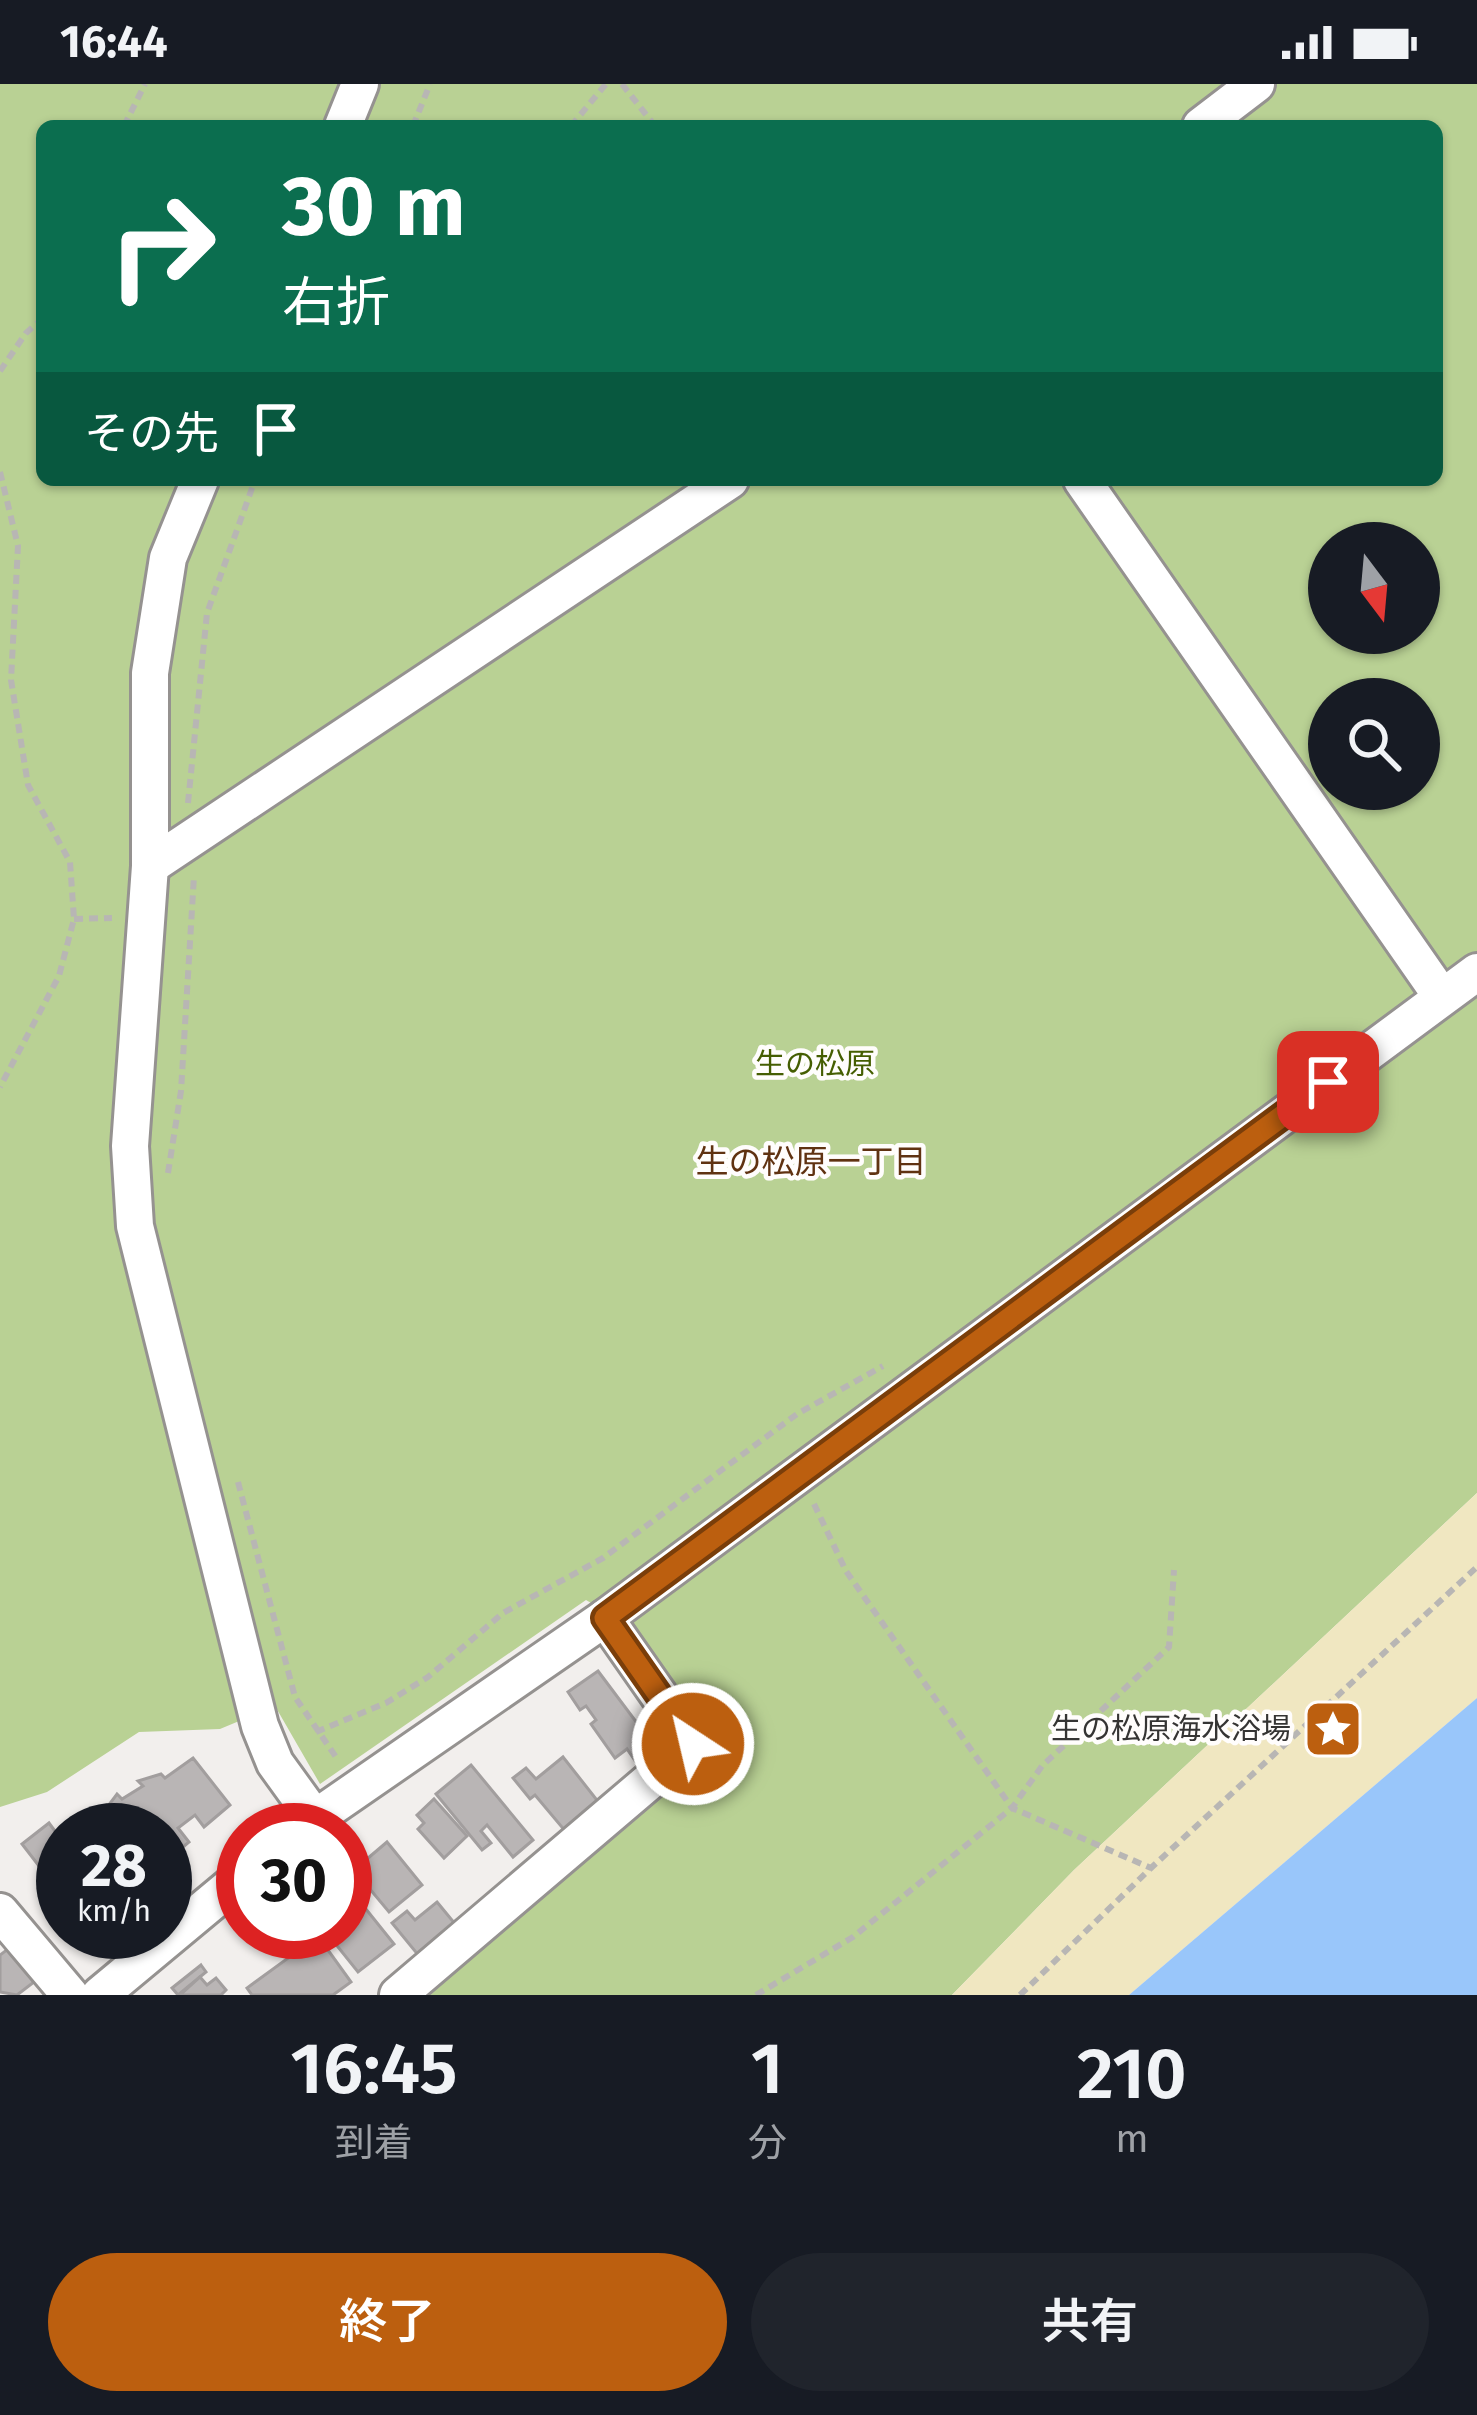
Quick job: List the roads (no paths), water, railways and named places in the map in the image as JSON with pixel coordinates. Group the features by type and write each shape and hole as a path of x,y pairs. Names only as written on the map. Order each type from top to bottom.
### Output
{"street":[{"path":"345,120 360,84"},
{"path":"1209,120 1256,84"},
{"path":"198,486 168,558 150,674 174,850 130,1146 135,1226 260,1726 296,1803"},
{"path":"174,850 721,486"},
{"path":"1086,486 1442,997"},
{"path":"335,1803 605,1618 1477,972"},
{"path":"398,1995 693,1744 605,1618"},
{"path":"100,1995 216,1898"},
{"path":"0,1912 70,1995"}],"water":[{"path":"1477,1698 1477,1995 1129,1995"}],"place":[{"name":"生の松原海水浴場","path":"1333,1729"}],"district":[{"name":"生の松原一丁目","path":"811,1161"}],"park label":[{"name":"生の松原","path":"815,1064"}]}
